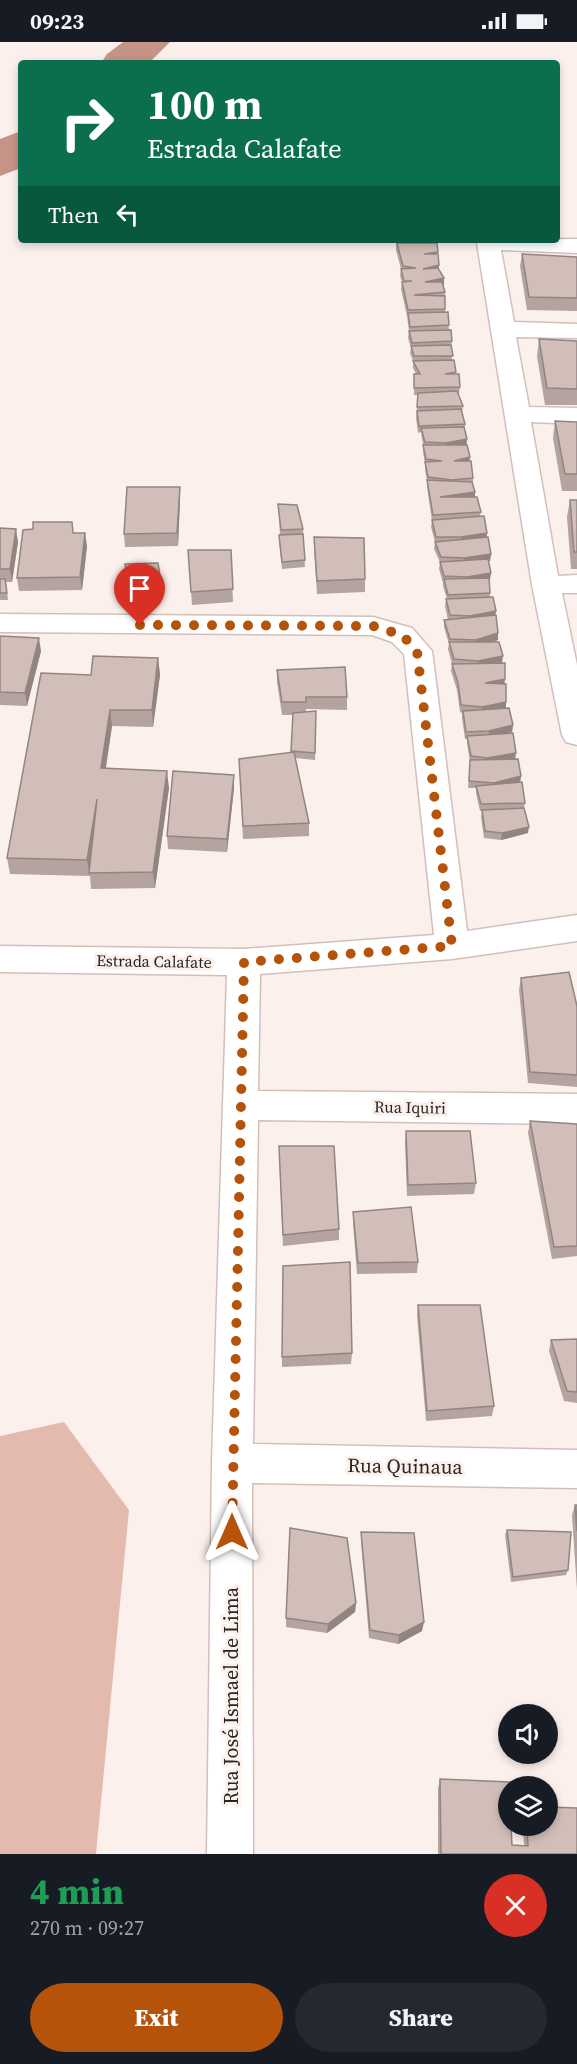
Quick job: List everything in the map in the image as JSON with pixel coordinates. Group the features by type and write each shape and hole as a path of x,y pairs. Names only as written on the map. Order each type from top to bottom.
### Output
{"street":[{"path":"488,243 546,585 576,728"},
{"path":"510,243 577,246"},
{"path":"502,329 577,331"},
{"path":"516,414 577,416"},
{"path":"546,585 577,584"},
{"path":"0,623 373,626 402,635 417,651 452,946"},
{"name":"Estrada Calafate","path":"0,959 244,962 452,946 577,928"},
{"name":"Rua José Ismael de Lima","path":"230,1854 232,1463 244,962"},
{"name":"Rua Iquiri","path":"242,1105 577,1109"},
{"name":"Rua Quinaua","path":"232,1463 577,1469"}],"shaded area":[{"path":"64,1422 129,1510 96,1854 0,1854 0,1436"}],"building":[{"path":"397,243 437,243 438,252 424,254 438,254 439,265 423,269 438,268 444,278 425,282 442,282 445,292 414,295 445,296 445,309 408,310 402,282 412,281 404,281 401,269 416,268 403,266"},
{"path":"522,254 577,257 577,298 529,297"},
{"path":"448,312 449,325 410,327 408,313"},
{"path":"451,330 452,341 412,343 409,331"},
{"path":"539,339 577,341 577,389 547,388"},
{"path":"451,345 453,356 414,356 411,346"},
{"path":"454,360 456,372 445,374 459,374 460,387 414,388 414,374 420,374 413,361"},
{"path":"457,391 463,406 417,407 418,393"},
{"path":"461,409 465,424 419,426 417,411"},
{"path":"555,421 577,422 577,474 565,474"},
{"path":"464,427 467,439 446,443 425,442 421,428"},
{"path":"423,445 467,445 470,457 454,461 471,461 473,478 452,480 428,477 425,462 442,461 426,459"},
{"path":"427,480 472,482 475,492 440,497 477,497 481,512 433,515"},
{"path":"127,487 180,487 177,533 124,534"},
{"path":"570,500 577,500 577,552 574,552"},
{"path":"278,504 297,505 303,529 281,530"},
{"path":"484,516 487,533 461,537 436,537 432,520"},
{"path":"33,522 72,522 73,533 85,533 80,577 17,578 23,530 33,529"},
{"path":"0,528 16,529 10,569 0,569"},
{"path":"303,534 305,560 282,562 279,535"},
{"path":"314,537 364,538 365,579 317,581"},
{"path":"488,537 491,554 464,558 441,557 435,542"},
{"path":"188,550 231,550 233,589 191,592"},
{"path":"488,559 491,573 467,577 444,576 440,562"},
{"path":"158,563 161,582 129,586 125,564"},
{"path":"489,578 490,593 448,595 444,579"},
{"path":"0,579 5,579 7,593 0,593"},
{"path":"493,597 496,611 470,616 450,615 446,599"},
{"path":"496,615 498,633 476,640 450,639 444,620"},
{"path":"0,636 39,638 25,693 0,692"},
{"path":"449,642 499,642 503,656 478,661 454,659"},
{"path":"93,656 158,658 152,710 110,710 101,768 167,771 153,872 89,873 97,799 87,860 7,858 41,673 91,675"},
{"path":"505,663 505,679 485,683 506,684 506,702 482,707 461,705 452,664"},
{"path":"345,667 347,697 306,697 306,702 282,702 277,670"},
{"path":"509,708 513,725 489,731 466,732 463,711"},
{"path":"316,711 315,753 291,751 293,713"},
{"path":"513,733 516,753 487,758 471,756 467,736"},
{"path":"294,752 309,823 243,826 239,759"},
{"path":"518,759 521,776 494,783 469,781 470,760"},
{"path":"173,771 234,775 227,839 167,836"},
{"path":"522,782 525,803 481,804 476,786"},
{"path":"524,808 529,827 502,833 485,831 482,810"},
{"path":"569,972 577,1006 577,1075 530,1072 521,978"},
{"path":"530,1121 577,1124 577,1246 554,1247"},
{"path":"406,1131 470,1131 476,1183 408,1185"},
{"path":"279,1146 334,1146 339,1229 283,1235"},
{"path":"411,1207 418,1262 358,1263 353,1212"},
{"path":"350,1262 352,1353 282,1357 283,1266"},
{"path":"418,1305 480,1305 494,1406 427,1411"},
{"path":"577,1339 577,1392 567,1391 551,1340"},
{"path":"575,1505 577,1505 577,1531"},
{"path":"290,1528 347,1538 356,1603 328,1624 286,1618"},
{"path":"507,1530 571,1532 568,1570 513,1577"},
{"path":"361,1532 414,1533 424,1622 399,1635 370,1630"},
{"path":"440,1779 498,1781 498,1836 512,1836 512,1845 528,1846 528,1836 558,1836 558,1807 577,1808 577,1854 441,1854"}],"waterway":[{"path":"126,60 149,42"},
{"path":"0,162 18,147"}],"route":[{"path":"140,625 373,626 402,635 417,651 452,946 244,962 232,1532"}]}
